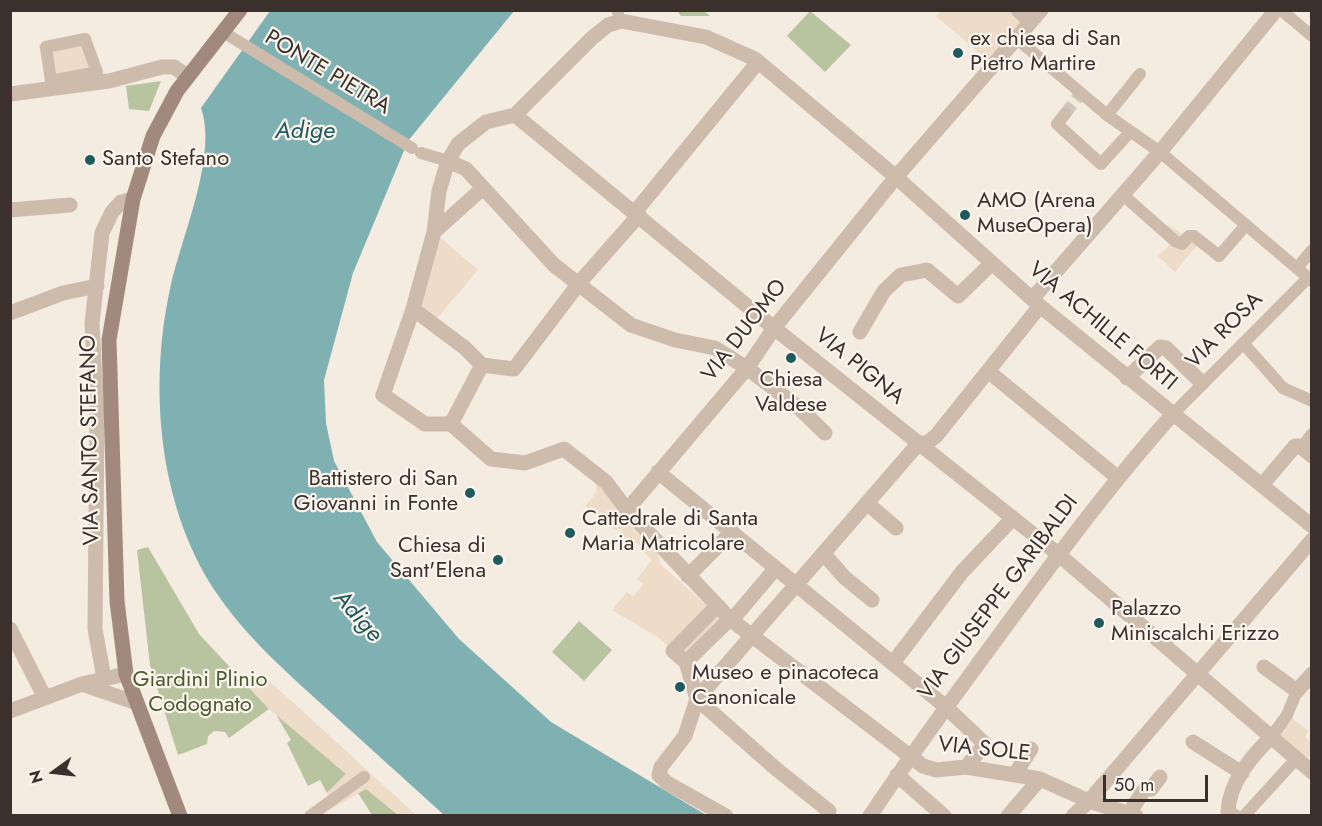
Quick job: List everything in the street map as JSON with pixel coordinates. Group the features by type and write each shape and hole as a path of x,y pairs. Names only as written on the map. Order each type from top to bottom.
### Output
{"main road":[{"name":"VIA SANTO STEFANO","path":"180,816 126,674 117,601 109,340 133,199 153,136 188,76 240,10"}],"street":[{"path":"651,10 667,28"},
{"path":"1018,10 1036,16"},
{"path":"726,816 667,783 659,775 661,767 685,736 697,699 919,443 927,443 936,436 988,371 1036,302 1276,10"},
{"path":"1281,10 1311,36"},
{"path":"482,365 451,424 425,424 383,395 413,309 434,232 439,191 448,161 458,144 486,122 515,115 608,25 618,11"},
{"name":"VIA DUOMO","path":"627,510 747,368 774,328 896,177 1036,16"},
{"name":"VIA ACHILLE FORTI","path":"608,25 621,21 706,37 758,62 896,177 1036,302 1311,526"},
{"name":"PONTE PIETRA","path":"219,37 238,43 416,150 448,161"},
{"path":"1016,38 1107,115 1160,152 1310,279"},
{"path":"85,39 97,72 51,81 46,47 85,39"},
{"path":"413,309 465,348 482,365 514,369 580,282 758,62"},
{"path":"10,94 109,81 162,67 174,68 188,76"},
{"path":"1107,115 1140,74"},
{"path":"1065,114 1057,124 1101,164 1131,132"},
{"name":"VIA PIGNA","path":"515,115 637,213 774,328 1058,554 1272,736 1311,772"},
{"path":"448,161 466,169 554,265 580,282 632,325 675,340 715,348 747,368 798,407 825,433"},
{"path":"434,232 483,188"},
{"path":"1123,195 1175,241 1182,244 1189,236 1194,236 1219,256 1245,226"},
{"path":"104,678 95,629 97,416 92,323 102,233 112,212 121,202 133,199"},
{"path":"10,210 70,206"},
{"path":"1297,268 1311,250"},
{"path":"860,332 884,291 901,275 927,270 958,296 992,263"},
{"name":"VIA ROSA","path":"1172,415 1310,279"},
{"path":"10,313 63,293 97,286"},
{"path":"1243,343 1282,388 1311,401"},
{"path":"1127,378 1160,346 1166,348 1202,383"},
{"path":"988,371 1118,477"},
{"name":"VIA GIUSEPPE GARIBALDI","path":"870,816 909,756 1058,554 1118,477 1172,415"},
{"name":"VIA SOLE","path":"451,424 491,459 525,463 564,449 606,482 627,510 731,620 923,766 936,770 966,767 1040,779 1089,801 1132,814"},
{"path":"1262,485 1296,446 1307,452 1311,434"},
{"path":"658,472 946,707 985,744 966,767"},
{"path":"868,504 896,528"},
{"path":"893,663 962,572 1013,518"},
{"path":"688,576 732,532"},
{"path":"1073,816 1089,801 1311,540"},
{"path":"824,554 844,577 872,600"},
{"path":"686,662 731,620 775,569"},
{"path":"717,606 674,651 686,662 697,699 775,768 829,811"},
{"path":"10,629 44,696"},
{"path":"1264,667 1297,691"},
{"path":"10,711 44,696 104,678 126,674"},
{"path":"1234,816 1228,812 1228,795 1257,751 1272,736 1287,715 1297,691 1311,674"},
{"path":"82,684 137,703"},
{"path":"1193,742 1242,773"},
{"path":"1015,774 1031,749"},
{"path":"1244,816 1296,759"},
{"path":"897,775 944,816"},
{"path":"310,816 364,777"},
{"path":"1132,814 1145,789 1151,789 1160,777"},
{"path":"1008,816 1040,779"}],"green space":[{"path":"677,11 704,11 710,16 681,16"},
{"path":"810,11 851,45 825,72 787,36"},
{"path":"161,81 149,111 129,109 126,86"},
{"name":"Giardini Plinio Codognato","path":"148,547 199,634 269,709 229,738 225,732 214,731 208,736 207,744 178,755 150,665 137,550"},
{"path":"579,621 612,650 584,681 552,652"},
{"path":"274,711 346,774 327,793 320,780 308,786 287,743 291,740"},
{"path":"366,788 398,815 372,815 358,793"}],"shaded area":[{"path":"941,11 1010,11 1028,25 992,64 936,16"},
{"path":"89,35 102,73 46,86 39,44"},
{"path":"1168,225 1184,235 1187,230 1203,238 1175,272 1158,256 1170,244 1165,229"},
{"path":"434,232 478,270 433,323 413,309"},
{"path":"595,481 603,488 632,528 658,554 660,564 723,620 686,662 659,638 612,610 627,592 633,597 638,591 643,584 637,579 652,560 644,553 646,550 637,543 634,546 623,537 621,529 615,530 602,520 601,514 594,513 585,506 597,492"},
{"path":"263,675 416,815 398,815 366,789 321,815 304,815 329,798 327,793 346,774 269,709 250,688"},
{"path":"1287,715 1309,731 1305,737 1311,742 1311,754 1302,764 1272,736"}],"water":[{"name":"Adige","path":"270,11 514,11 408,141 353,273 324,380 326,423 334,461 377,542 459,639 551,722 706,815 444,815 257,643 220,598 199,564 183,528 164,449 160,408 163,328 175,269 202,173 205,127 201,108"}],"tunnel":[{"path":"1065,114 1081,93"}],"place":[{"name":"ex chiesa di San Pietro Martire","path":"958,53"},
{"name":"Santo Stefano","path":"90,160"},
{"name":"AMO (Arena MuseOpera)","path":"965,215"},
{"name":"Chiesa Valdese","path":"791,358"},
{"name":"Battistero di San Giovanni in Fonte","path":"470,493"},
{"name":"Cattedrale di Santa Maria Matricolare","path":"570,533"},
{"name":"Chiesa di Sant'Elena","path":"498,560"},
{"name":"Palazzo Miniscalchi Erizzo","path":"1099,623"},
{"name":"Museo e pinacoteca Canonicale","path":"680,687"}]}
